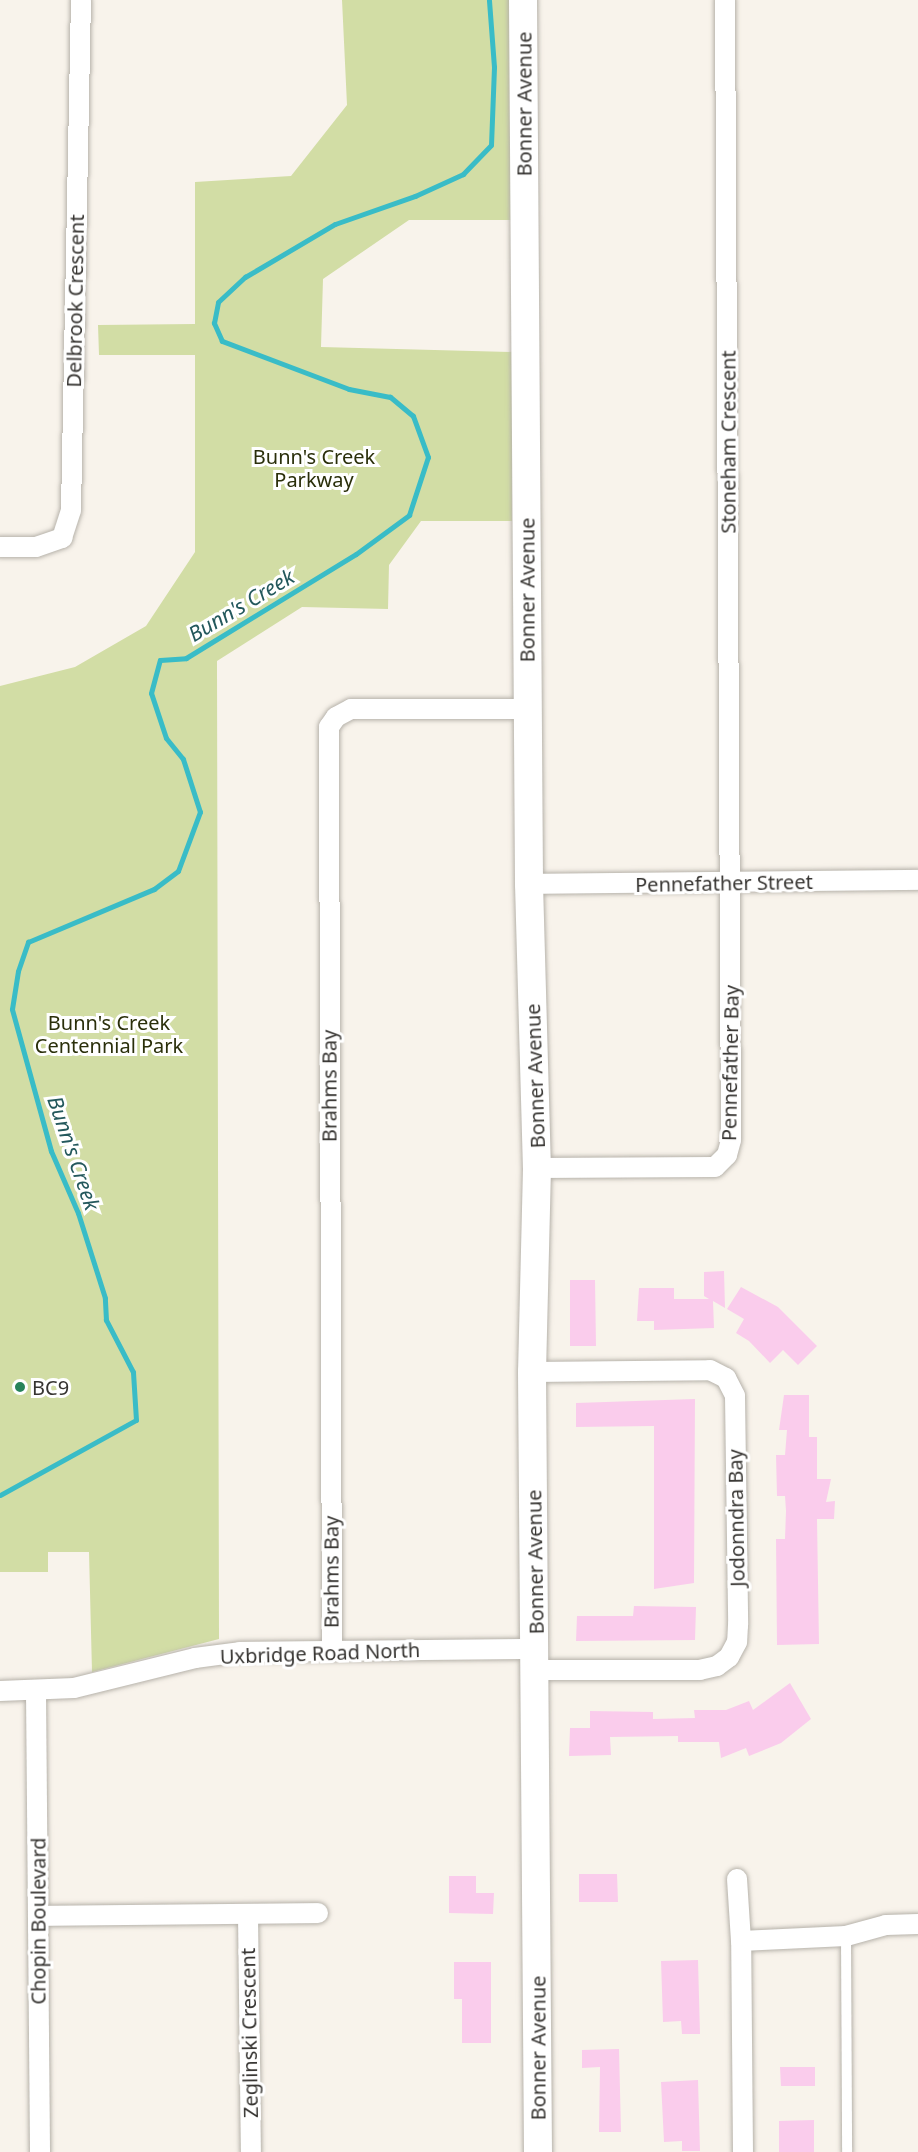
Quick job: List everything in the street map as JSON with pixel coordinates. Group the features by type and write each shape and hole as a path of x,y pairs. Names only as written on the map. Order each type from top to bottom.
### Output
{"street":[{"name":"Delbrook Crescent","path":"0,548 36,547 62,537 71,510 81,0"},
{"name":"Bonner Avenue","path":"523,0 527,709 537,1168 532,1372 538,2152"},
{"name":"Stoneham Crescent","path":"725,0 732,884"},
{"name":"Brahms Bay","path":"332,1651 329,727 336,717 351,709 527,709"},
{"name":"Pennefather Street","path":"530,884 732,884 918,880"},
{"name":"Pennefather Bay","path":"537,1168 698,1169 715,1167 727,1155 732,1140 732,884"},
{"name":"Jodonndra Bay","path":"532,1372 710,1370 726,1378 735,1396 738,1625 737,1642 729,1658 700,1670 536,1660"},
{"name":"Uxbridge Road North","path":"0,1691 74,1688 195,1658 240,1652 332,1651 536,1660"},
{"name":"Chopin Boulevard","path":"36,1691 40,2152"},
{"path":"737,1879 741,1941 743,2152"},
{"path":"38,1916 318,1913"},
{"name":"Zeglinski Crescent","path":"248,1914 251,2152"},
{"path":"741,1941 846,1936 886,1925 918,1924"}],"lane":[{"path":"846,1936 847,2152"}],"green space":[{"path":"342,0 511,0 512,220 409,220 323,279 321,347 513,352 512,521 421,521 389,565 388,609 302,607 217,661 219,1639 92,1672 89,1552 48,1552 48,1572 0,1572 0,686 75,667 146,626 195,552 195,355 99,355 98,325 195,324 195,182 291,176 347,105"}],"building":[{"path":"724,1271 725,1308 713,1301 714,1328 654,1330 654,1321 637,1321 639,1288 674,1288 674,1299 709,1299 704,1296 704,1272"},
{"path":"570,1280 595,1280 596,1346 570,1346"},
{"path":"741,1287 778,1307 817,1346 798,1365 783,1350 770,1363 749,1341 736,1333 744,1319 727,1309"},
{"path":"784,1395 809,1395 809,1437 817,1437 817,1479 831,1479 826,1502 835,1501 834,1519 817,1519 819,1644 777,1645 776,1539 785,1539 786,1511 785,1496 777,1496 776,1455 785,1455 787,1430 779,1430"},
{"path":"695,1399 694,1583 654,1589 654,1426 576,1427 576,1403"},
{"path":"634,1606 696,1607 695,1640 576,1641 577,1616 633,1616"},
{"path":"790,1683 811,1719 781,1743 749,1756 746,1748 721,1758 719,1742 678,1742 678,1736 610,1737 611,1755 569,1756 570,1728 590,1728 590,1711 653,1712 653,1719 695,1718 694,1710 726,1710 749,1701 753,1710"},
{"path":"579,1874 617,1874 618,1902 579,1902"},
{"path":"449,1876 476,1876 476,1893 494,1893 493,1914 449,1913"},
{"path":"698,1960 700,2034 682,2034 681,2021 663,2022 661,1961"},
{"path":"454,1962 491,1962 491,2043 462,2043 462,1999 454,1999"},
{"path":"619,2049 621,2132 599,2132 600,2067 582,2068 582,2050"},
{"path":"780,2067 815,2067 815,2086 781,2086"},
{"path":"698,2080 700,2151 682,2151 682,2141 664,2142 661,2082"},
{"path":"814,2120 814,2152 779,2152 779,2121"}],"waterway":[{"name":"Bunn's Creek","path":"0,1495 136,1420 133,1372 106,1320 105,1298 78,1213 51,1151 12,1009 18,971 28,942 154,889 178,871 200,812 183,759 166,738 151,693 160,660 186,658 356,554 409,515 428,457 413,416 390,397 349,389 222,341 214,323 218,302 245,277 335,224 415,196 463,174 491,145 494,67 489,0"}],"place":[{"name":"BC9","path":"20,1387"}],"park label":[{"name":"Bunn's Creek Parkway","path":"314,468"},
{"name":"Bunn's Creek Centennial Park","path":"109,1034"}]}
